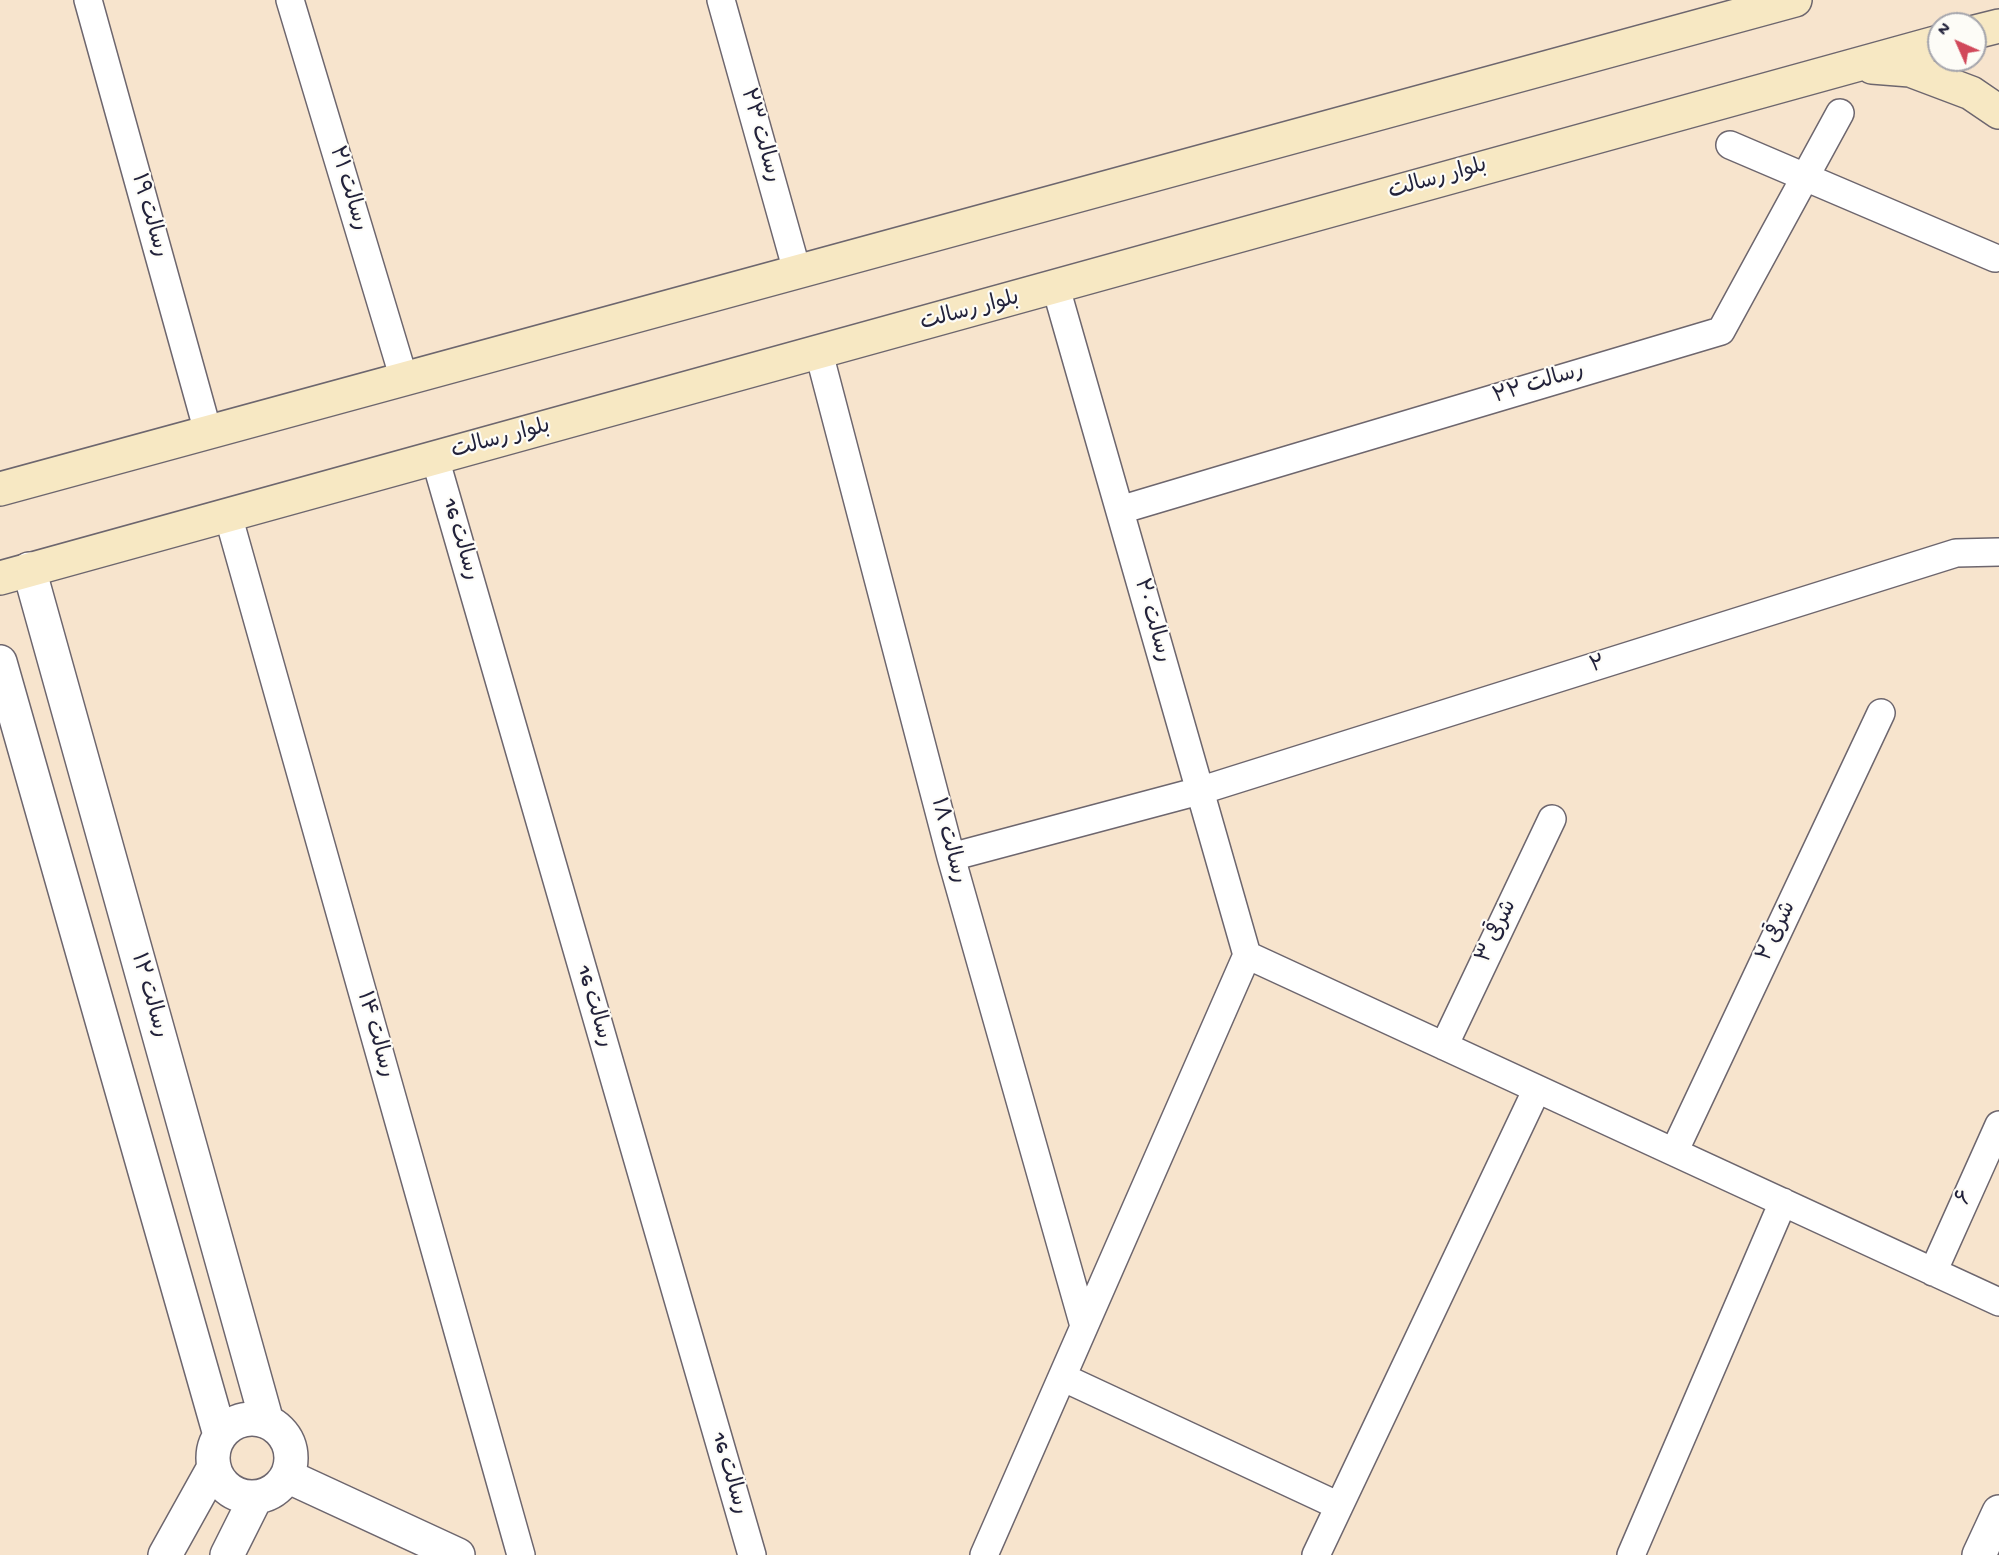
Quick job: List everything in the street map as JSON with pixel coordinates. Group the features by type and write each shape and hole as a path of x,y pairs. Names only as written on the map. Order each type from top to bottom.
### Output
{"main road":[{"path":"0,489 1795,0"},
{"name":"بلوار رسالت","path":"15,574 1056,288 1927,45"},
{"path":"1849,66 1910,70 1971,93 1999,111"}],"street":[{"name":"رسالت ۱۹","path":"88,0 208,432"},
{"name":"رسالت ۲۱","path":"290,0 404,379"},
{"name":"رسالت ۲۳","path":"721,0 797,271"},
{"name":"رسالت ۲۲","path":"1120,510 1721,331 1840,113"},
{"path":"1730,145 1995,258"},
{"name":"رسالت ۲۰","path":"1056,288 1246,955"},
{"name":"رسالت ۱۸","path":"819,353 951,857 1084,1326"},
{"name":"رسالت 16","path":"435,458 752,1555"},
{"name":"رسالت ۱۴","path":"228,515 521,1555"},
{"name":"۲","path":"951,857 1199,791 1956,553 1999,552"},
{"name":"رسالت ۱۲","path":"15,574 267,1422"},
{"path":"0,662 220,1435"},
{"name":"۲ شرقی","path":"1674,1152 1881,713"},
{"name":"۳ شرقی","path":"1444,1046 1551,819"},
{"path":"984,1555 1246,955 1999,1302"},
{"path":"1316,1555 1537,1089"},
{"name":"۶","path":"1933,1272 1999,1125"},
{"path":"1631,1555 1783,1202"},
{"path":"1062,1377 1340,1506"},
{"path":"254,1419 267,1422 278,1428 291,1450 287,1476 268,1494 256,1497 231,1492 221,1483 214,1467 214,1447 220,1435 229,1426 241,1420 254,1419"},
{"path":"165,1555 214,1467"},
{"path":"287,1476 458,1555"},
{"path":"227,1555 256,1497"},
{"path":"1979,1555 1999,1512"}]}
